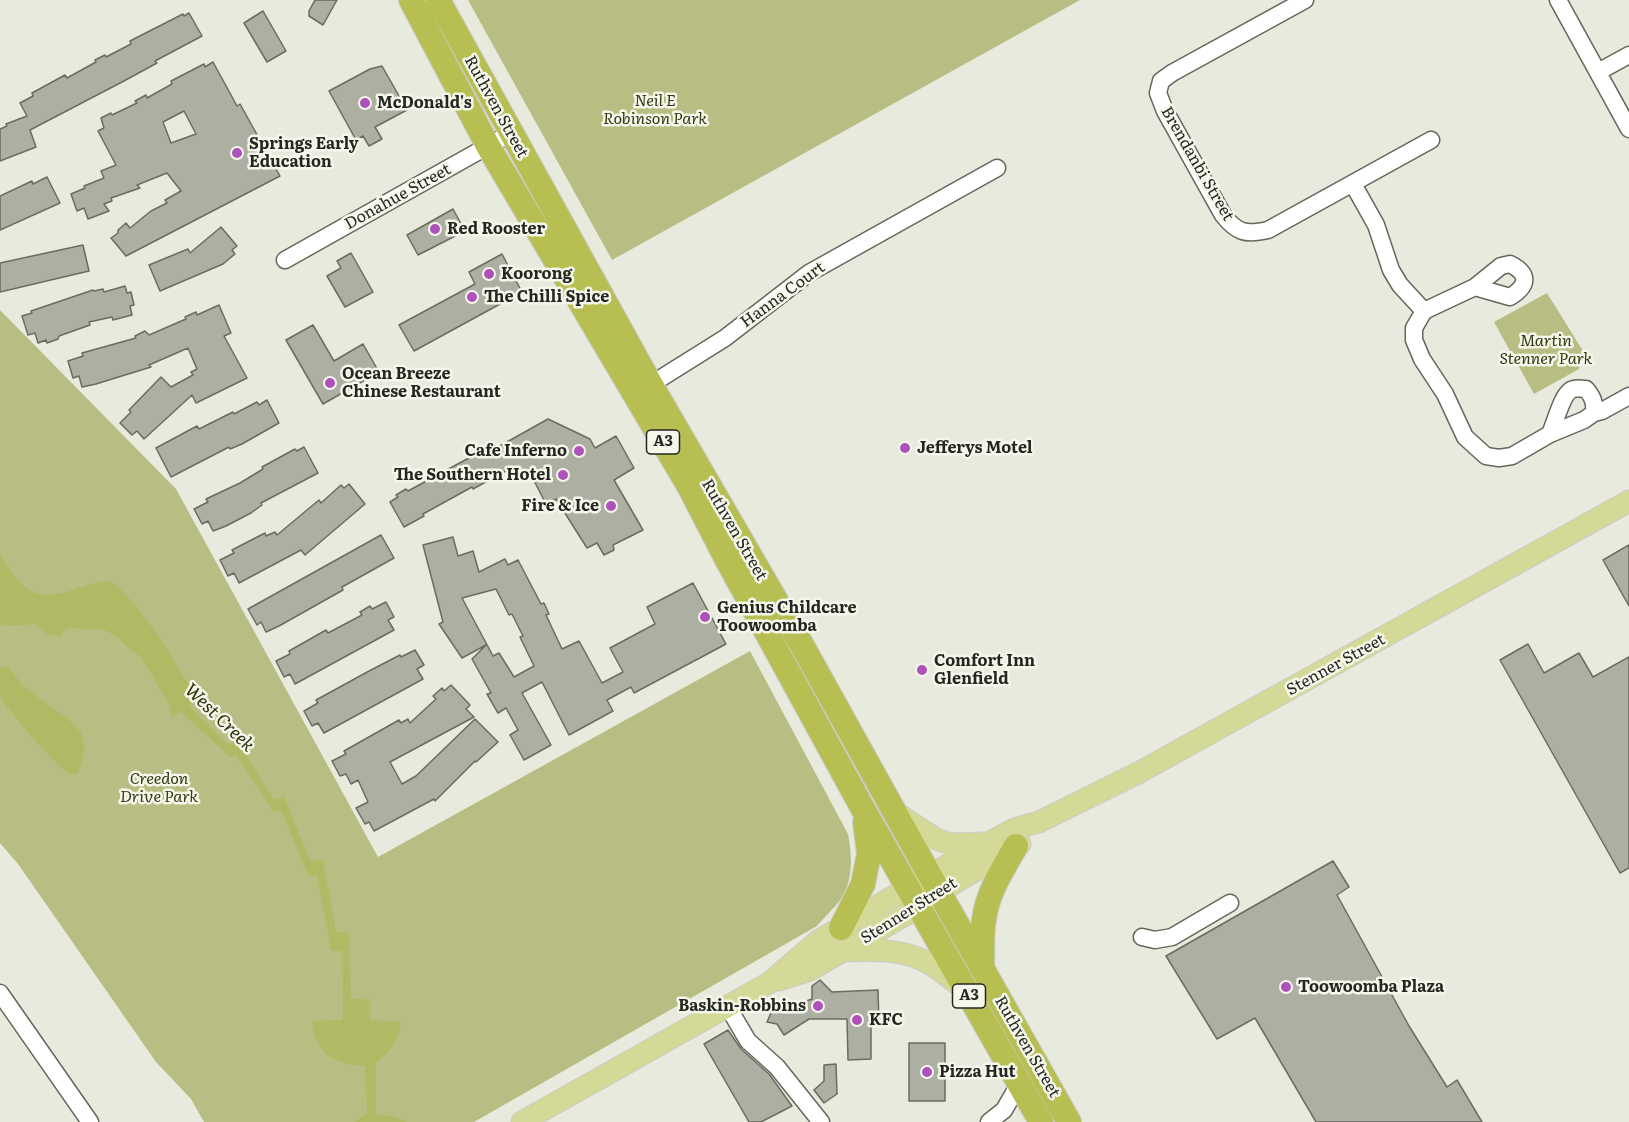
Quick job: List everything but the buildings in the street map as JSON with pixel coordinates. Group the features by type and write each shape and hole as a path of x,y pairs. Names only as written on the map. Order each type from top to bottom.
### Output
{"highway":[{"name":"Ruthven Street","path":"411,0 488,146 643,389 803,647 934,884 1070,1122"},
{"name":"Ruthven Street","path":"438,0 511,133 643,389 726,558 863,809 1041,1122"},
{"path":"841,939 863,884 869,854 863,809"},
{"path":"982,968 983,921 986,908 995,884 1016,846"}],"main road":[{"name":"Stenner Street","path":"522,1122 769,983 818,941 841,939 913,898 989,842 1014,829 1039,822 1140,772 1629,501"},
{"path":"895,812 936,839 950,844 989,842"},
{"name":"Stenner Street","path":"934,884 1024,842 1039,822"},
{"path":"841,939 901,952 930,963 967,992"}],"street":[{"name":"Brendanbi Street","path":"1305,0 1161,81 1158,93 1165,111 1223,215 1231,225 1242,232 1254,234 1268,230 1431,140"},
{"path":"1558,0 1629,129"},
{"path":"1598,72 1629,55"},
{"name":"Donahue Street","path":"285,260 511,133"},
{"name":"Hanna Court","path":"643,389 725,338 809,273 997,168"},
{"path":"1353,184 1376,225 1391,270 1400,285 1424,310"},
{"path":"1475,287 1424,310 1414,328 1414,340 1422,359 1445,394 1465,436 1486,456 1512,456 1550,434 1577,424 1629,396"},
{"path":"1550,434 1565,396 1570,390 1586,389 1592,396 1595,405 1594,413"},
{"path":"1142,937 1155,940 1172,937 1230,903"},
{"path":"0,993 90,1122"},
{"path":"728,1007 748,1041 777,1066 821,1122"},
{"path":"992,1121 1004,1110 1020,1084"}],"green space":[{"name":"Neil E Robinson Park","path":"468,0 1080,0 612,260"},
{"name":"Martin Stenner Park","path":"1547,293 1583,351 1579,369 1534,394 1494,322"},
{"name":"Creedon Drive Park","path":"0,310 176,489 378,857 750,651 848,834 851,859 850,876 845,893 817,926 474,1122 204,1122 191,1099 156,1062 18,864 0,843"}],"shaded area":[{"path":"0,555 23,585 40,594 63,593 102,582 116,584 154,629 196,695 189,706 228,745 237,741 274,800 284,796 310,861 323,860 336,932 349,933 351,998 370,1000 370,1020 401,1022 396,1040 376,1063 376,1114 395,1117 407,1122 355,1122 367,1113 365,1066 344,1063 328,1056 322,1050 314,1033 312,1021 343,1020 342,951 331,950 317,876 308,875 281,810 274,812 236,755 231,758 181,712 172,718 169,704 141,657 116,636 104,630 67,628 60,636 48,635 35,624 9,626 0,624"},
{"path":"8,666 23,686 74,724 81,733 85,748 78,773 69,773 54,761 3,701 0,695 0,667"}],"place":[{"name":"McDonald's","path":"365,103"},
{"name":"Springs Early Education","path":"237,153"},
{"name":"Red Rooster","path":"435,229"},
{"name":"Koorong","path":"489,274"},
{"name":"The Chilli Spice","path":"472,297"},
{"name":"Ocean Breeze Chinese Restaurant","path":"330,383"},
{"name":"Jefferys Motel","path":"905,448"},
{"name":"Cafe Inferno","path":"579,451"},
{"name":"The Southern Hotel","path":"563,475"},
{"name":"Fire & Ice","path":"611,506"},
{"name":"Genius Childcare Toowoomba","path":"705,617"},
{"name":"Comfort Inn Glenfield","path":"922,670"},
{"name":"Toowoomba Plaza","path":"1286,987"},
{"name":"Baskin-Robbins","path":"818,1006"},
{"name":"KFC","path":"857,1020"},
{"name":"Pizza Hut","path":"927,1072"}],"water label":[{"name":"West Creek","path":"219,718"}]}
